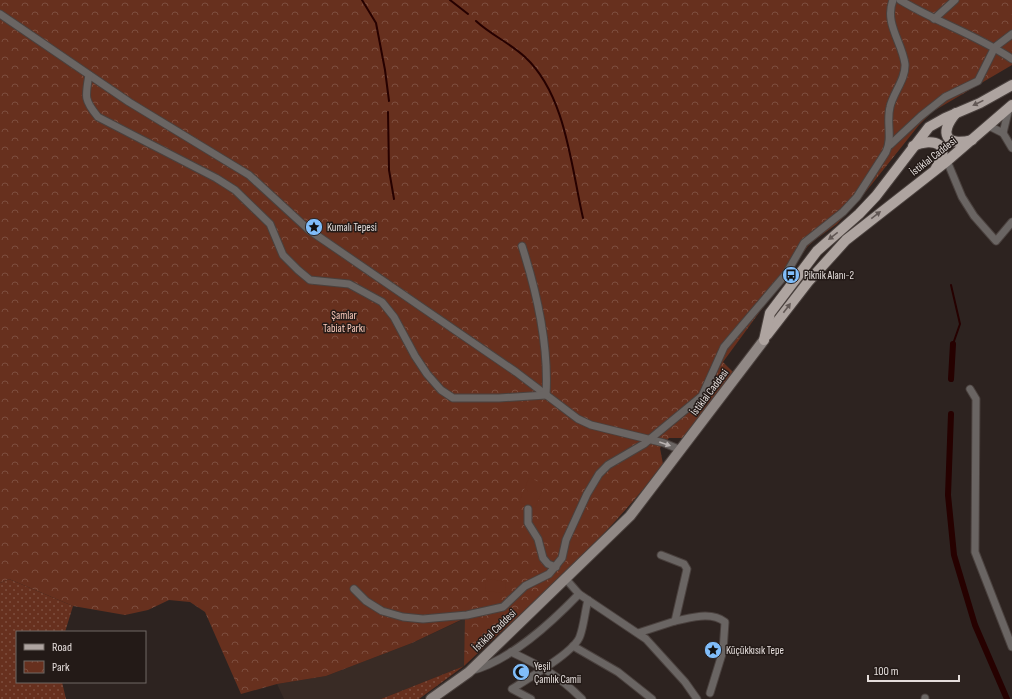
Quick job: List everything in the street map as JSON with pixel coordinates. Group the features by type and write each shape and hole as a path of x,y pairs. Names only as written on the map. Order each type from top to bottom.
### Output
{"main road":[{"name":"İstiklal Caddesi","path":"764,340 770,313 817,252 859,214 876,196 929,127 980,103 1012,85"},
{"name":"İstiklal Caddesi","path":"431,699 468,672 630,516 793,300 846,240 974,139 1010,106"},
{"path":"956,113 946,127 945,134 948,139 954,142 974,139"},
{"path":"913,146 924,142 934,141 940,145 943,150 943,156 934,171"}],"street":[{"path":"890,145 890,108 904,72 904,64 891,23 890,9 893,0"},
{"path":"900,0 934,19 995,47 1012,59"},
{"path":"934,19 955,0"},
{"path":"0,14 129,102 249,175 309,230 516,372 578,419 591,425 649,439 681,450"},
{"path":"354,589 366,601 382,611 404,617 423,619 467,615 503,607 525,586 549,574 562,558 566,540 572,525 599,474 608,465 638,448 702,396 724,347 786,274 804,243 843,212 857,196 890,145 921,116 945,97 978,81 995,47 1012,34"},
{"path":"89,75 86,93 88,104 98,118 216,178 235,190 270,224 283,255 310,280 349,284 382,302 394,317 415,356 441,390 453,398 499,398 546,395"},
{"path":"1003,133 1010,106"},
{"path":"989,126 1003,133 1012,148"},
{"path":"947,161 962,197 974,216 996,241 1012,222"},
{"path":"522,246 529,269 544,347 548,376 546,395"},
{"path":"970,389 976,399 975,552 1012,647"},
{"path":"528,509 528,523 538,539 544,558 548,564 556,567"},
{"path":"661,555 684,564 687,569 675,621"},
{"path":"565,578 579,594 646,639 685,682 697,699"},
{"path":"468,672 485,667 511,652 564,609 579,594"},
{"path":"531,699 512,689 545,668 573,646 580,637 588,600"},
{"path":"638,633 675,621 706,616 719,618 725,622 723,651 710,693"},
{"path":"573,646 618,672 652,699"},
{"path":"511,652 545,668 570,687 582,699"}],"shaded area":[{"path":"466,618 464,666 381,699 284,699 277,684 326,676 412,643"}],"green space":[{"name":"Şamlar Tabiat Parkı","path":"0,0 1012,0 1012,65 932,112 919,125 860,199 837,224 808,246 723,362 733,372 683,438 669,438 660,448 663,464 641,492 618,519 568,570 464,666 465,618 412,643 326,676 277,684 241,694 205,612 190,602 169,600 148,610 125,615 73,606 9,579 0,583"},
{"path":"529,478 545,484 535,508 519,502"},
{"path":"9,579 73,606 65,631 16,631 16,683 62,683 66,699 0,699 0,583"},
{"path":"486,579 506,581 505,593 485,591"},
{"path":"464,666 419,699 381,699"}],"waterway":[{"path":"362,0 376,23 389,101"},
{"path":"450,0 468,14"},
{"path":"476,21 525,57 539,73 550,91 565,132 583,218"},
{"path":"388,112 389,170 394,199"},
{"path":"951,285 960,324 953,344"},
{"path":"951,379 953,344"},
{"path":"951,414 948,495 954,555 975,625 1007,699"}],"place":[{"name":"Kumalı Tepesi","path":"314,227"},
{"name":"Piknik Alanı-2","path":"791,275"},
{"name":"Küçükkısık Tepe","path":"713,650"},
{"name":"Yeşil Çamlık Camii","path":"521,672"}]}
